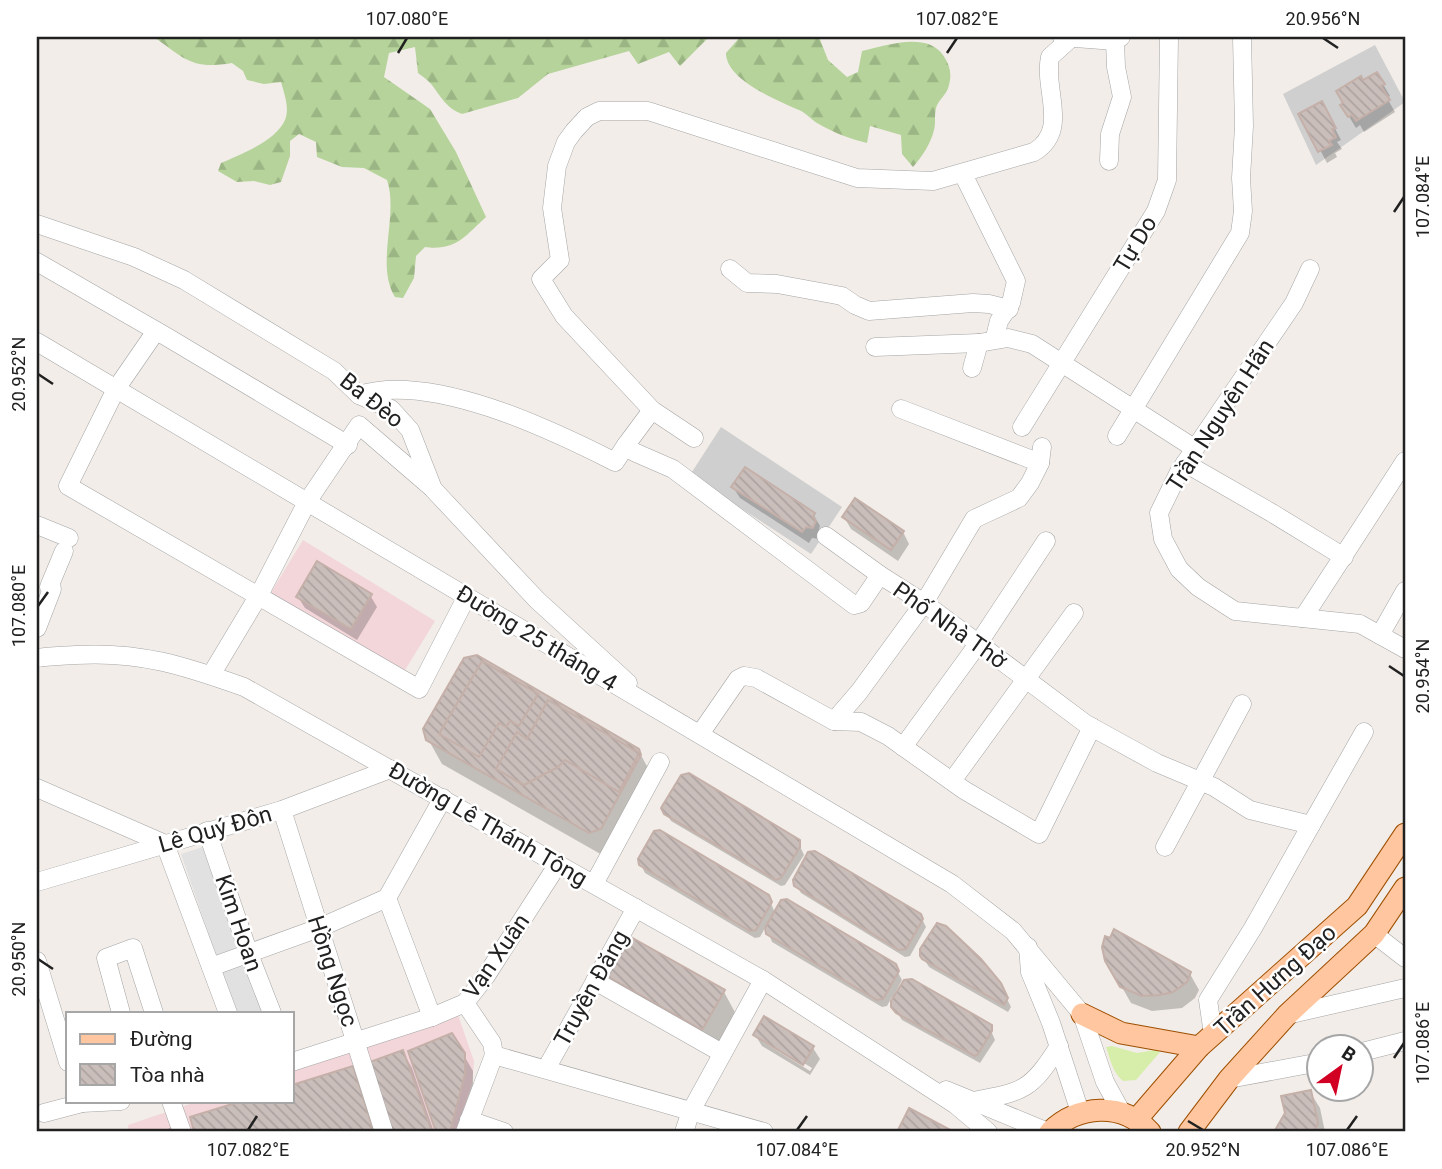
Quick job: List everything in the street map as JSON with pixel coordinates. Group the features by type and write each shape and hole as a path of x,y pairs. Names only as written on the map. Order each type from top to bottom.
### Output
{"main road":[{"name":"Trần Hưng Đạo","path":"1136,1122 1206,1041 1357,906 1405,834"},
{"name":"Trần Hưng Đạo","path":"1189,1132 1229,1079 1287,1015 1374,934 1405,888"},
{"path":"1082,1014 1121,1033 1206,1041"},
{"path":"1049,1132 1080,1112 1094,1110 1136,1122"}],"street":[{"name":"Tự Do","path":"1022,427 1156,211 1167,180 1169,37"},
{"path":"1117,436 1240,233 1243,211 1241,178 1244,126 1242,37"},
{"path":"694,438 652,410 564,316 541,279 560,260 552,208 557,166 566,142 587,117 599,111 648,111 857,178 933,181 1034,152 1049,140 1053,125 1049,63 1054,53 1066,38 1118,39 1116,67 1122,97 1110,134 1109,161"},
{"path":"963,174 1016,281 1015,294 1009,309 999,321 997,339"},
{"name":"Ba Đèo","path":"37,224 134,257 184,280 334,371 359,395 391,409 410,430 433,489 537,600 654,707"},
{"path":"37,262 348,445"},
{"path":"730,269 747,283 777,284 842,296 855,306 869,311 973,303 989,303 1009,309"},
{"name":"Trần Nguyên Hãn","path":"1310,269 1294,303 1189,456 1159,513 1163,539 1179,569 1198,587 1235,611 1360,624 1405,649"},
{"path":"156,331 116,389 68,486 419,688 467,596"},
{"path":"875,347 979,343 1009,338 1032,344 1135,408 1189,456 1272,513 1344,557"},
{"name":"Đường 25 tháng 4","path":"37,342 953,884 1013,931 1082,1014 1105,1082 1136,1122"},
{"path":"972,368 979,343"},
{"path":"359,395 375,390 411,388 474,402 555,434 615,462 652,410"},
{"path":"834,721 859,692 924,603 974,519 1019,498 1030,483 1041,455 901,409"},
{"path":"211,676 307,502 359,425 433,489"},
{"name":"Phố Nhà Thờ","path":"626,445 634,452 673,469 854,605 861,603 880,575 924,603 1091,727 1157,763 1214,788 1250,810 1311,825"},
{"path":"1304,618 1405,461"},
{"path":"37,526 66,545 49,587 52,589 37,628"},
{"path":"826,537 880,575"},
{"path":"903,747 978,643 1046,541"},
{"path":"1380,635 1405,591"},
{"path":"951,781 1074,613"},
{"name":"Đường Lê Thánh Tông","path":"38,657 99,654 135,656 187,667 244,687 763,980 956,1105 988,1132"},
{"path":"699,734 738,679 744,676 756,678 834,721 861,722 1039,834 1091,727"},
{"path":"1164,847 1242,704"},
{"path":"1206,1041 1208,1000 1253,928 1364,732"},
{"path":"594,884 660,762"},
{"name":"Lê Quý Đôn","path":"37,882 282,810 390,769"},
{"path":"37,788 164,844"},
{"path":"211,967 319,928 387,898 443,798"},
{"name":"Hồng Ngọc","path":"282,810 384,1132"},
{"name":"Kim Hoan","path":"207,831 272,1012"},
{"name":"Kim Hoan","path":"164,844 228,1012"},
{"name":"Vạn Xuân","path":"294,1061 432,1017 465,1003 486,976 558,863"},
{"path":"387,898 432,1017"},
{"name":"Truyền Đăng","path":"546,1069 636,908"},
{"path":"1374,934 1405,958"},
{"path":"1028,947 1030,972 1059,1046 1080,1112"},
{"path":"121,1012 106,958 133,948 154,1012"},
{"path":"37,961 66,1055"},
{"path":"684,1132 691,1111 763,980"},
{"path":"595,981 722,1054"},
{"path":"1287,1015 1405,988"},
{"path":"465,1003 485,1029 494,1055 467,1126 504,1132"},
{"path":"1376,1048 1405,1041"},
{"path":"973,1101 1016,1094 1041,1074 1059,1046"},
{"path":"494,1055 764,1132"},
{"path":"1229,1079 1306,1065"},
{"name":"Đường Lê Thánh Tông","path":"910,1077 1049,1132"},
{"path":"44,1113 82,1102"},
{"path":"170,1102 182,1132"}],"shaded area":[{"path":"1375,45 1405,102 1316,165 1283,94"},
{"path":"721,427 842,507 811,554 690,475"},
{"path":"303,540 435,621 402,675 270,594"},
{"path":"206,846 264,1012 236,1012 181,854"},
{"path":"458,1015 474,1061 472,1084 455,1132 129,1132 128,1125 196,1102 294,1102 294,1069"}],"green space":[{"path":"154,37 709,37 680,66 669,52 638,64 629,51 548,74 518,98 462,114 448,105 418,73 415,47 389,53 384,77 430,109 456,152 486,217 459,241 445,247 425,247 416,256 414,278 403,298 395,297 387,270 390,194 387,180 364,168 342,167 317,157 316,142 299,134 290,141 290,156 281,182 270,185 254,181 237,182 218,171 221,163 257,146 280,128 287,111 281,82 264,84 247,80 243,71 232,63 198,64"},
{"path":"740,37 819,37 828,60 847,77 858,72 862,51 905,42 936,48 947,62 950,77 948,89 936,108 934,130 926,150 913,167 902,154 901,135 870,126 867,143 854,139 817,123 802,111 754,88 734,72 728,63 726,53"},
{"path":"1112,1046 1137,1053 1155,1050 1160,1052 1136,1080 1123,1081 1114,1070 1106,1047"}],"building":[{"path":"1377,72 1385,84 1381,86 1390,100 1356,121 1352,115 1348,117 1340,105 1343,103 1336,91 1361,76 1363,80"},
{"path":"1322,101 1336,128 1332,129 1336,137 1329,141 1332,145 1318,152 1298,114"},
{"path":"745,467 815,513 813,528 806,527 802,532 731,487"},
{"path":"855,498 904,531 891,550 842,517"},
{"path":"317,561 372,594 351,629 296,597"},
{"path":"477,655 639,749 641,755 601,829 589,833 426,740 423,729 464,658"},
{"path":"482,661 538,694 519,726 510,721 506,727 499,723 479,757 439,734"},
{"path":"548,700 639,753 619,792 565,760 558,767 524,785 496,769 517,732 527,739"},
{"path":"689,773 800,840 800,847 781,878 776,880 664,814 661,808 681,775"},
{"path":"660,830 769,895 772,902 756,930 750,931 639,865 638,859 654,831"},
{"path":"815,851 921,914 923,919 906,949 899,950 794,886 793,880 808,852"},
{"path":"787,899 896,964 899,971 883,999 877,1000 766,934 765,928 781,900"},
{"path":"937,923 946,926 981,959 1001,983 1008,998 1004,1005 922,959 920,949"},
{"path":"1114,929 1191,972 1187,982 1173,992 1160,995 1142,996 1120,987 1105,961 1102,947 1105,936 1110,938"},
{"path":"629,936 725,990 702,1030 605,975"},
{"path":"912,979 992,1025 992,1031 978,1054 975,1056 896,1013 891,1007 891,1001 904,980"},
{"path":"764,1016 814,1046 803,1065 753,1035"},
{"path":"452,1033 465,1053 465,1074 450,1132 436,1132 408,1051"},
{"path":"403,1050 432,1132 386,1132 364,1064"},
{"path":"353,1066 374,1132 194,1132 190,1117 239,1102 294,1102 294,1084"},
{"path":"1306,1091 1306,1102 1314,1102 1318,1123 1315,1129 1320,1132 1274,1132 1285,1113 1281,1096"},
{"path":"909,1108 954,1132 897,1132"}]}
